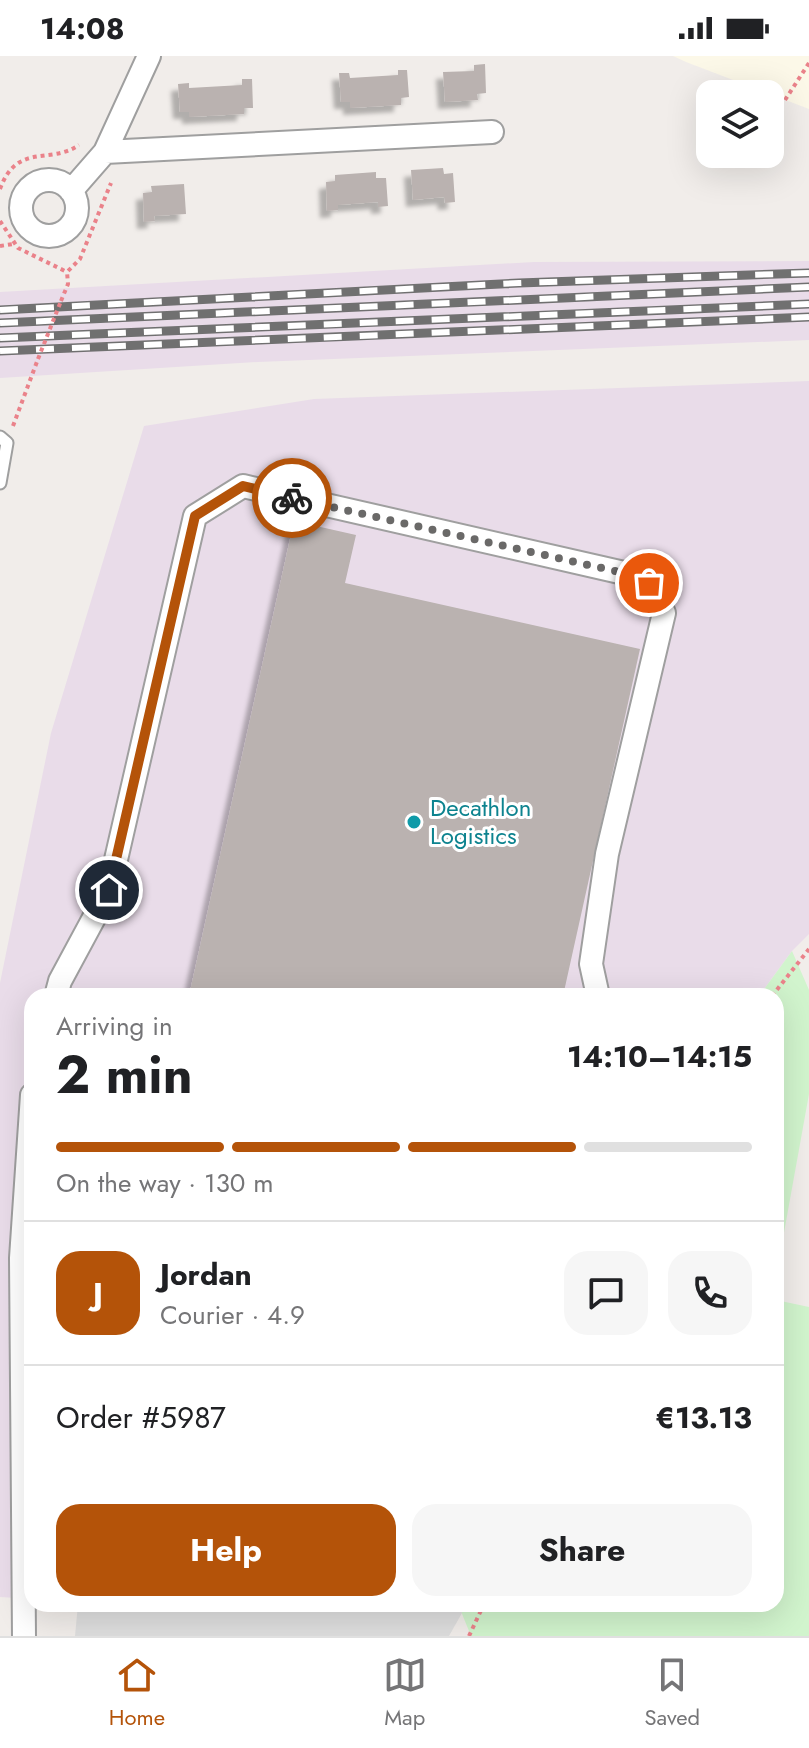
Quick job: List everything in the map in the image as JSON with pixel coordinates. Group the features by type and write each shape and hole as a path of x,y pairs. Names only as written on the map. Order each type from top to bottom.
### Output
{"street":[{"path":"71,191 115,152 149,56"},
{"path":"115,152 492,132"},
{"path":"58,988 109,890 195,516 243,486 624,573 649,583 664,613 607,854 591,964 596,988"},
{"path":"24,1214 21,1258 24,1297"},
{"path":"24,1636 25,1612"}],"lane":[{"path":"0,483 8,453 3,440"}],"path":[{"path":"785,100 809,63"},
{"path":"0,189 6,175 21,161 39,153 68,152 83,141"},
{"path":"3,440 68,284 67,272 80,259 115,152"},
{"path":"0,221 14,244 67,272"},
{"path":"0,246 14,244"},
{"path":"778,988 809,949"},
{"path":"469,1636 480,1612"}],"shaded area":[{"path":"673,56 809,56 809,109 784,99 784,80 733,80"},
{"path":"809,261 809,340 258,362 0,378 0,292 534,262"},
{"path":"809,381 809,934 792,951 765,988 24,988 24,1598 0,1597 0,983 51,733 144,426 314,399"},
{"path":"77,1612 462,1613 449,1636 75,1636"}],"green space":[{"path":"792,951 809,990 809,1094 784,1233 784,988 765,988"},
{"path":"784,1302 809,1307 809,1636 471,1636 461,1612 784,1612"}],"building":[{"path":"485,64 486,93 477,94 478,100 445,102 443,72 474,71 474,65"},
{"path":"398,70 407,70 409,97 401,98 401,105 350,108 350,102 341,102 339,73 349,73 350,78 398,75"},
{"path":"242,79 252,79 253,108 244,108 244,114 189,117 189,112 180,112 178,84 189,83 189,88 242,85"},
{"path":"443,168 444,174 453,173 455,202 445,203 444,197 413,200 411,170"},
{"path":"376,172 376,178 386,178 388,206 378,207 378,202 338,205 338,210 327,211 326,182 335,181 335,175"},
{"path":"184,184 186,214 154,216 155,221 144,222 143,193 152,192 151,186"},
{"name":"Decathlon Logistics","path":"294,521 356,535 345,583 640,649 565,988 191,988"}],"railway":[{"path":"0,310 519,283 809,273"},
{"path":"0,323 809,287"},
{"path":"0,338 809,304"},
{"path":"0,351 809,317"}],"way so far":[{"path":"292,498 624,573 649,583"}],"place":[{"name":"Decathlon Logistics","path":"414,822"}],"route":[{"path":"109,890 195,516 243,486 292,498"}]}
